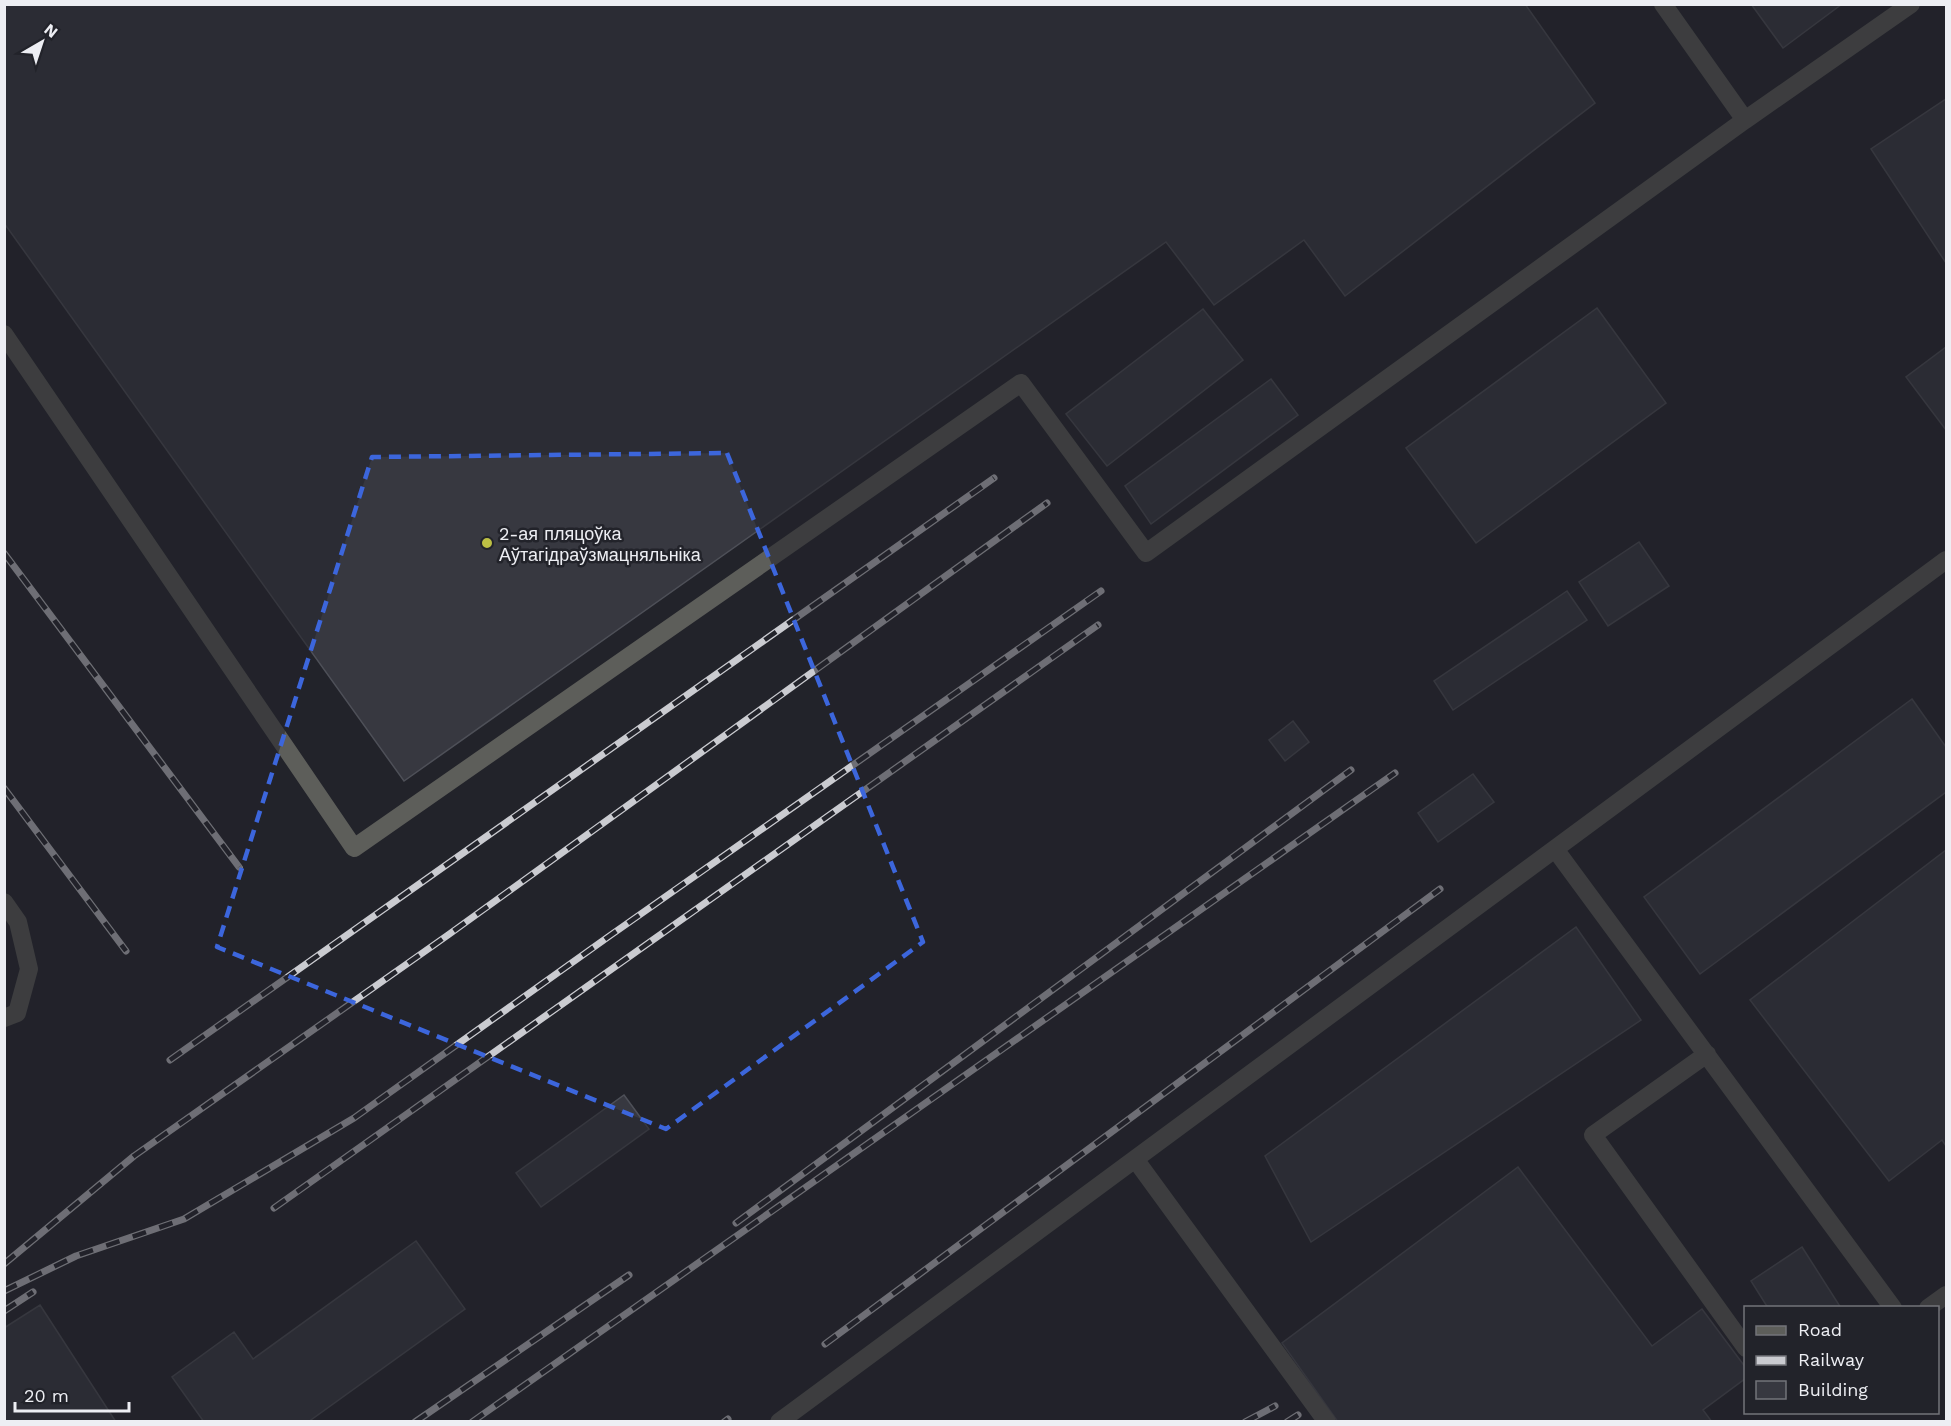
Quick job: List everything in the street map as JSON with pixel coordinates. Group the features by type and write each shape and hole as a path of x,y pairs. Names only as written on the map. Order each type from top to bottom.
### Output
{"lane":[{"path":"1663,4 1745,120"},
{"path":"4,334 354,848 1021,383 1146,553 1745,120 1911,4"},
{"path":"779,1422 1947,560"},
{"path":"1555,849 1892,1306"},
{"path":"4,902 18,922 29,969 17,1013 4,1018"},
{"path":"1707,1054 1593,1135 1744,1345"},
{"path":"1135,1159 1327,1422"},
{"path":"1931,1306 1947,1295"}],"highlighted area":[{"path":"727,453 923,942 666,1129 217,947 372,457"}],"building":[{"name":"2-ая пляцоўка Аўтагідраўзмацняльніка","path":"4,4 1525,4 1595,103 1345,296 1304,240 1214,305 1166,242 404,781 4,223"},
{"path":"1751,4 1842,4 1783,48"},
{"path":"1946,99 1946,263 1871,149"},
{"path":"1597,308 1666,403 1476,543 1406,448"},
{"path":"1203,309 1243,360 1107,466 1066,414"},
{"path":"1946,347 1946,430 1906,377"},
{"path":"1271,379 1298,415 1151,524 1125,486"},
{"path":"1639,542 1669,586 1608,626 1579,582"},
{"path":"1567,591 1587,620 1453,710 1434,681"},
{"path":"1912,699 1946,747 1946,792 1700,974 1644,897"},
{"path":"1293,721 1309,742 1285,761 1269,740"},
{"path":"1473,774 1494,802 1438,842 1418,813"},
{"path":"1946,850 1946,1146 1942,1140 1889,1181 1750,1000"},
{"path":"1576,927 1641,1020 1311,1242 1265,1156"},
{"path":"624,1095 649,1129 541,1207 516,1173"},
{"path":"1518,1167 1652,1346 1702,1309 1744,1365 1744,1379 1703,1410 1712,1422 1338,1422 1282,1343"},
{"path":"416,1241 465,1309 308,1422 204,1422 172,1377 234,1332 253,1359"},
{"path":"1802,1247 1840,1306 1767,1306 1751,1281"},
{"path":"40,1305 116,1422 4,1422 4,1328"}],"railway":[{"path":"170,1060 994,478"},
{"path":"4,1264 134,1156 448,935 1047,503"},
{"path":"4,553 239,867"},
{"path":"4,1291 76,1256 184,1219 354,1118 1101,591"},
{"path":"274,1208 1098,625"},
{"path":"736,1223 1351,770"},
{"path":"472,1422 1395,773"},
{"path":"4,788 126,951"},
{"path":"825,1344 1440,889"},
{"path":"415,1422 629,1275"},
{"path":"4,1311 33,1292"},
{"path":"1245,1422 1275,1406"},
{"path":"1287,1422 1298,1415"},
{"path":"724,1422 728,1419"}],"place":[{"name":"2-ая пляцоўка Аўтагідраўзмацняльніка","path":"487,543"}]}
